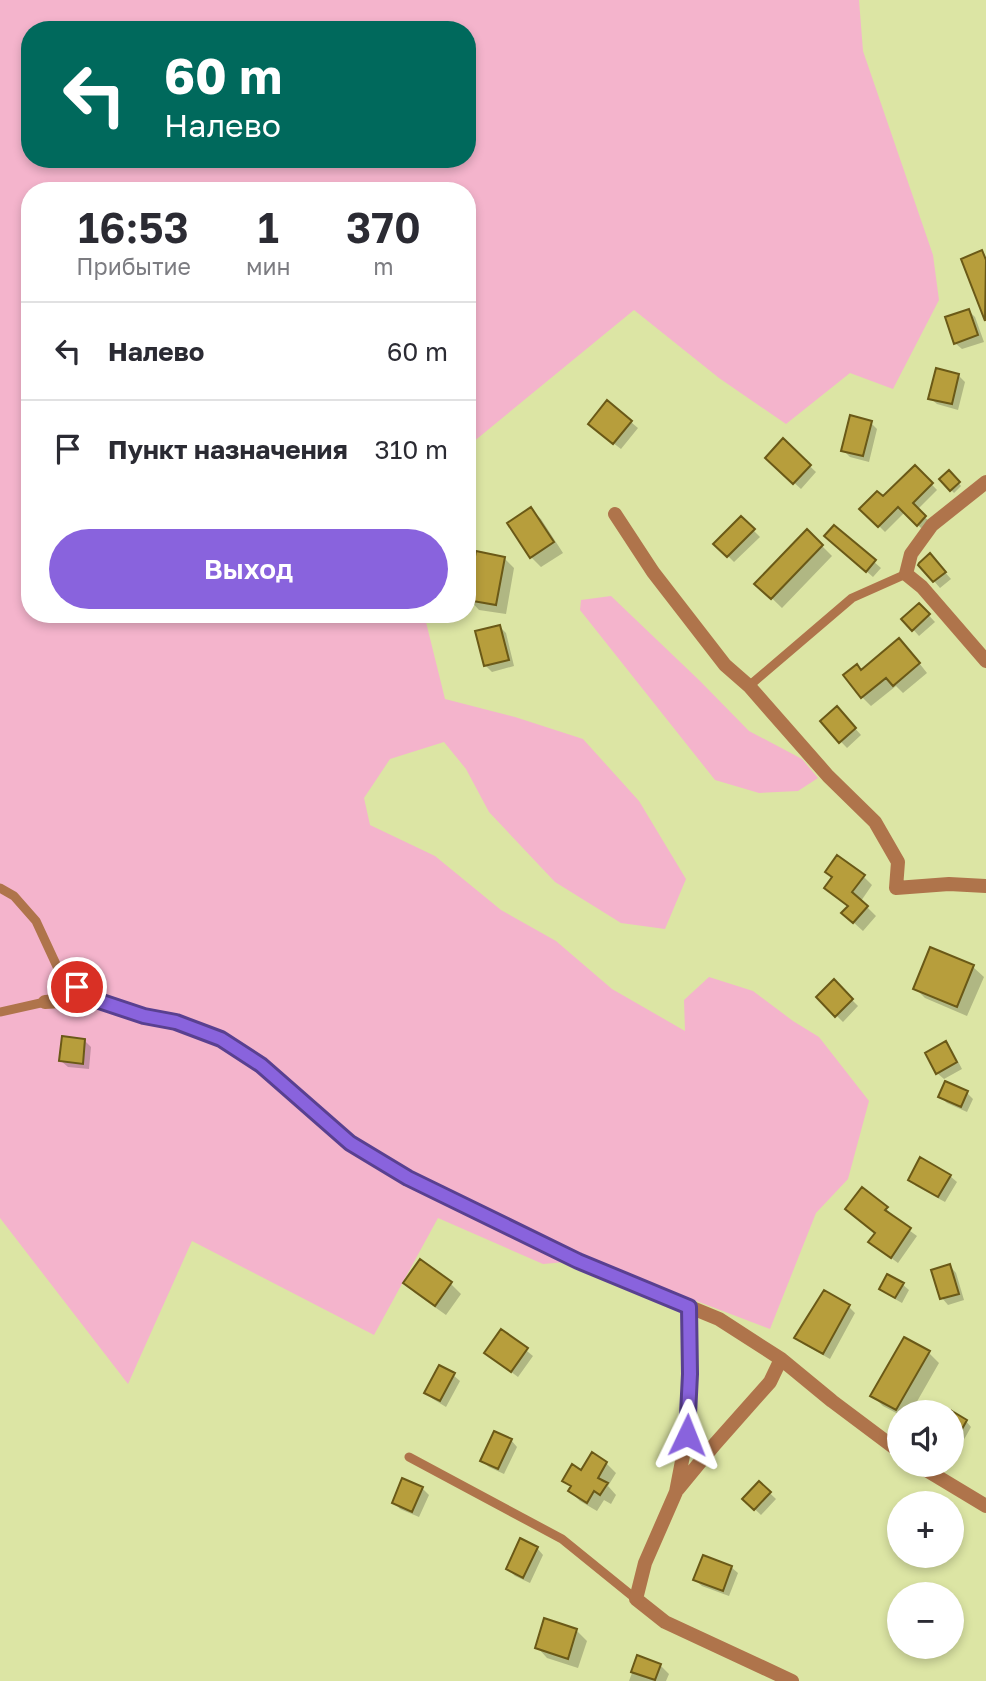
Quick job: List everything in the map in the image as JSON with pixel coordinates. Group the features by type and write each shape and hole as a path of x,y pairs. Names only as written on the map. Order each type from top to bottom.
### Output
{"street":[{"path":"986,482 932,525 911,554 906,574 922,587 986,661"},
{"path":"615,514 653,572 725,664 749,686 828,776 874,822 898,862 896,888 949,884 986,886"},
{"path":"45,1002 93,999 144,1016 176,1022 221,1039 261,1065 350,1143 408,1178 578,1261 719,1320 781,1359 887,1442"},
{"path":"689,1307 687,1435 676,1492 645,1563 636,1599 665,1622 792,1681"},
{"path":"676,1492 771,1382 781,1359"},
{"path":"938,1477 986,1506"}],"lane":[{"path":"749,686 852,598 906,574"},
{"path":"0,888 14,895 36,920 61,975 93,999"},
{"path":"0,1012 45,1002"},
{"path":"410,1457 562,1539 636,1599"}],"shaded area":[{"path":"0,0 859,0 863,51 933,255 939,300 893,389 850,373 786,424 719,378 634,310 476,440 476,182 21,182 21,623 426,623 445,699 515,717 583,739 639,801 686,879 665,929 621,923 555,882 489,812 466,769 444,742 390,759 364,798 370,825 435,856 501,910 556,941 612,989 685,1031 684,1000 709,977 753,991 819,1037 869,1101 848,1179 816,1213 770,1329 589,1260 543,1264 438,1218 374,1335 192,1241 128,1384 0,1218"},
{"path":"611,596 749,731 802,759 818,778 798,791 759,793 715,780 580,610 581,600"}],"building":[{"path":"982,250 986,260 985,321 961,259"},
{"path":"969,309 978,335 954,344 945,317"},
{"path":"936,368 959,374 952,404 928,399"},
{"path":"607,400 632,421 613,444 588,424"},
{"path":"850,415 872,421 863,456 841,451"},
{"path":"783,438 811,465 793,484 765,458"},
{"path":"915,465 933,483 913,503 926,516 917,526 898,507 878,527 859,509 877,491 883,496"},
{"path":"949,470 960,482 950,491 939,479"},
{"path":"531,507 554,542 530,558 507,523"},
{"path":"741,516 755,529 727,557 713,544"},
{"path":"834,525 876,560 866,572 824,536"},
{"path":"807,529 823,545 771,599 754,584"},
{"path":"476,551 505,557 496,605 476,602"},
{"path":"930,553 946,572 933,582 918,565"},
{"path":"919,603 930,614 912,631 901,619"},
{"path":"500,625 509,660 484,666 475,631"},
{"path":"899,638 920,663 893,686 886,678 861,698 843,675 857,664 861,670"},
{"path":"837,706 856,728 839,743 820,721"},
{"path":"837,855 865,875 852,892 868,906 853,923 841,913 848,906 824,888 832,877 825,872"},
{"path":"930,947 974,965 957,1007 913,989"},
{"path":"834,979 853,999 835,1017 816,997"},
{"path":"62,1036 85,1039 83,1064 59,1061"},
{"path":"946,1041 957,1062 936,1074 925,1053"},
{"path":"945,1081 968,1091 961,1107 938,1097"},
{"path":"920,1157 951,1175 938,1197 908,1180"},
{"path":"862,1187 888,1207 885,1210 911,1228 891,1258 868,1242 875,1233 845,1209"},
{"path":"420,1259 452,1282 435,1306 403,1283"},
{"path":"950,1264 959,1294 940,1299 931,1270"},
{"path":"887,1274 904,1283 895,1298 879,1289"},
{"path":"824,1290 850,1305 823,1354 794,1338"},
{"path":"501,1329 528,1348 511,1372 484,1353"},
{"path":"904,1337 930,1351 902,1400 887,1400 887,1405 870,1396"},
{"path":"439,1365 455,1373 440,1401 424,1393"},
{"path":"494,1431 512,1439 498,1469 480,1461"},
{"path":"592,1452 607,1462 598,1478 608,1483 600,1495 594,1491 587,1503 568,1491 571,1486 562,1481 572,1464 581,1470"},
{"path":"402,1478 423,1487 412,1512 392,1503"},
{"path":"759,1481 771,1492 754,1510 742,1499"},
{"path":"520,1538 538,1547 523,1578 506,1569"},
{"path":"703,1555 732,1566 723,1591 693,1580"},
{"path":"544,1618 577,1629 568,1659 535,1648"},
{"path":"637,1655 661,1664 655,1680 631,1672"}],"route":[{"path":"77,987 93,999 144,1016 176,1022 221,1039 261,1065 350,1143 408,1178 578,1261 689,1307 687,1435"}]}
